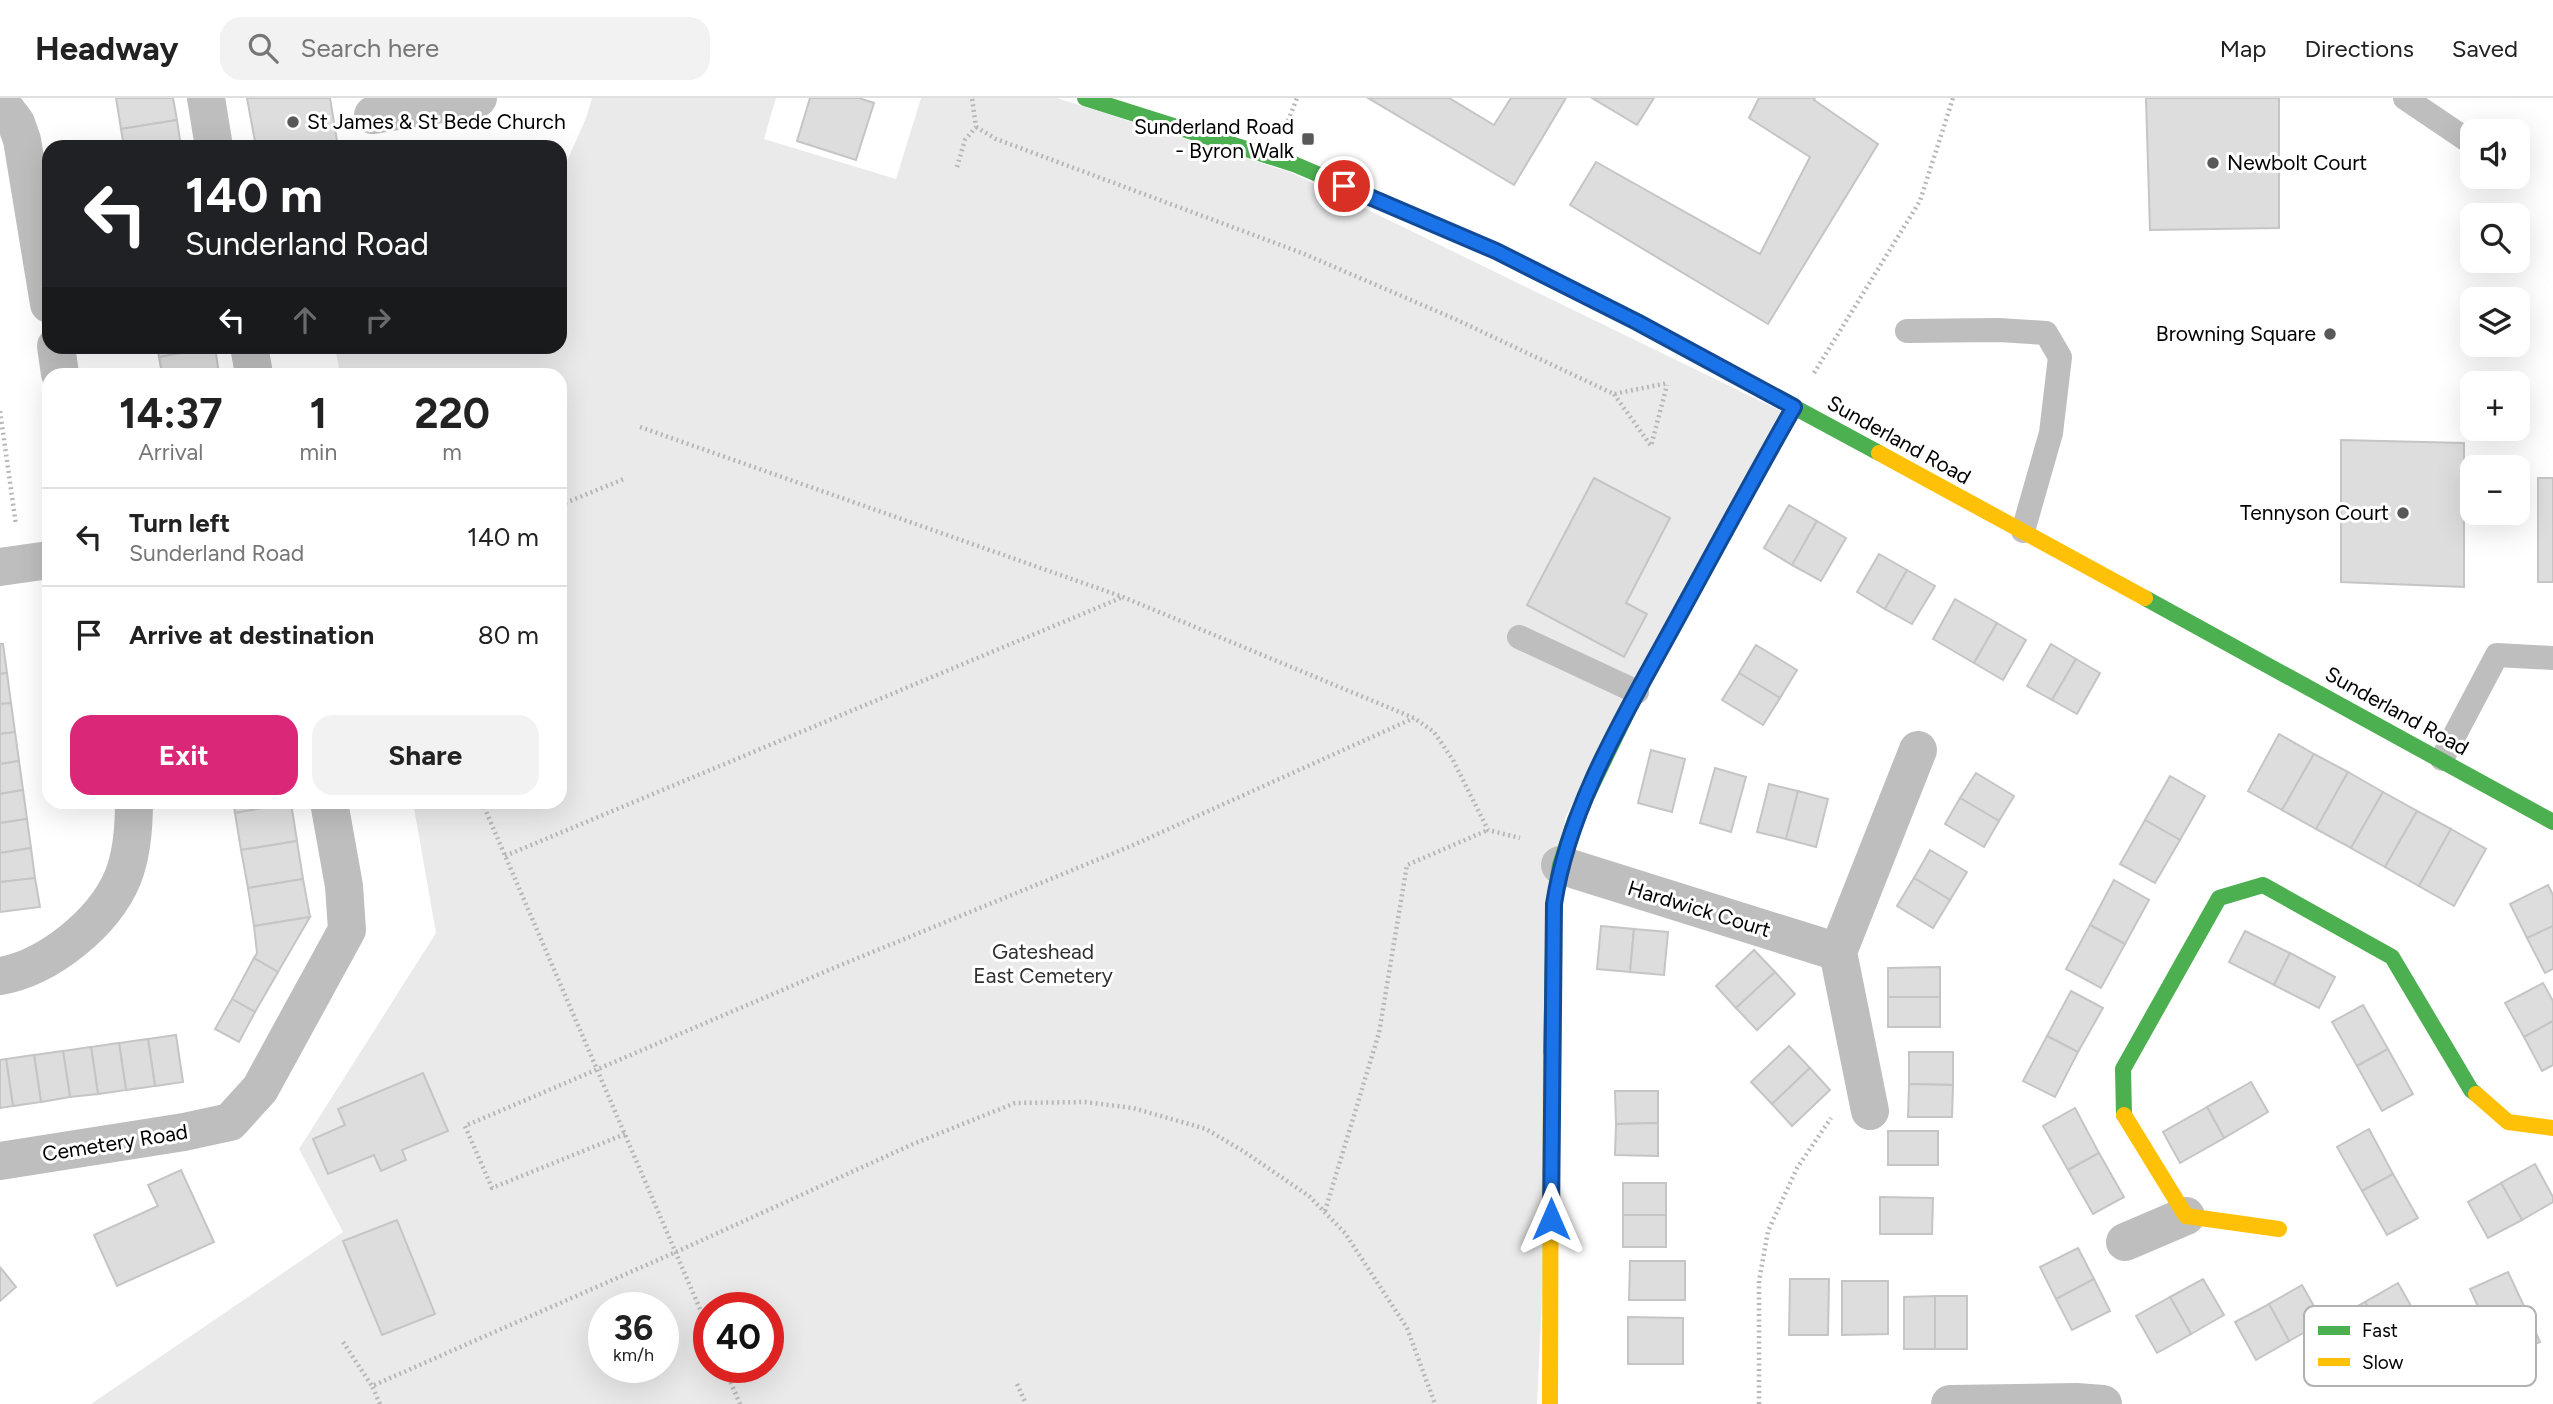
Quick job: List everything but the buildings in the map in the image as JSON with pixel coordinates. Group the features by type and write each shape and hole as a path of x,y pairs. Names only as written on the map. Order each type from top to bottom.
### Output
{"street":[{"path":"206,98 213,140"},
{"path":"373,115 478,98"},
{"name":"Sunderland Road","path":"1085,98 1294,164 1496,251 1637,322 2442,759 2553,822"},
{"path":"0,102 16,123 22,140 42,261"},
{"path":"1550,1404 1551,1035 1554,904 1560,865 1575,820 1637,692 1794,407"},
{"path":"1870,1111 1838,952 1918,750"},
{"path":"0,976 20,973 66,946 100,916 123,877 134,831 134,809"},
{"name":"Cemetery Road","path":"0,1161 184,1132 230,1122 260,1089 347,930 344,886 330,809"},
{"name":"Hardwick Court","path":"1560,865 1838,952"},
{"path":"2186,1216 2124,1118 2123,1069 2219,898 2263,885 2392,957 2471,1090 2508,1122 2553,1128"},
{"path":"2125,1242 2186,1216 2279,1230"},
{"path":"1950,1404 2103,1404"}],"lane":[{"path":"2405,98 2460,135"},
{"path":"1907,331 1999,330 2046,333 2060,357 2051,433 2023,531"},
{"path":"1519,637 1637,692"},
{"path":"2442,759 2497,655 2553,658"}],"path":[{"path":"957,167 965,140 976,127 972,98"},
{"path":"1794,407 1920,201 1953,98"},
{"path":"976,127 996,139 1302,253 1455,319 1614,394 1651,446 1667,385 1672,377"},
{"path":"1614,394 1667,385"},
{"path":"0,411 24,564"},
{"path":"640,426 1123,597 1414,718 1434,732 1453,760 1488,830"},
{"path":"567,502 624,479"},
{"path":"505,856 1123,597"},
{"path":"625,1134 492,1188 465,1126 836,967 1131,846 1414,718"},
{"path":"485,809 693,1292"},
{"path":"1325,1211 1379,1033 1406,865 1488,830 1520,838"},
{"path":"372,1386 676,1252 913,1143 1015,1102 1085,1102 1133,1108 1206,1129 1309,1196 1345,1233 1407,1328 1435,1404"},
{"path":"1759,1404 1759,1281 1768,1231 1797,1168 1830,1118 1870,1111"},
{"path":"344,1342 372,1386 380,1404"},
{"path":"731,1383 740,1404"},
{"path":"1017,1384 1026,1404"}],"green space":[{"name":"Gateshead East Cemetery","path":"592,98 776,98 764,139 896,179 921,98 1057,98 1292,173 1781,411 1565,818 1537,1404 91,1404 343,1232 299,1149 436,933 414,809 567,809 567,368 339,368 336,354 567,354 567,161"}],"traffic: fast":[{"path":"1085,98 1294,164 1496,251 1637,322 1879,453"},
{"path":"1551,1056 1554,904 1560,865 1575,820 1637,692 1793,407"},
{"path":"2145,598 2553,822"},
{"path":"2124,1115 2123,1069 2219,898 2263,885 2392,957 2471,1090 2476,1094"}],"traffic: slow":[{"path":"1879,453 2145,598"},
{"path":"1550,1404 1551,1056"},
{"path":"2476,1094 2508,1122 2553,1128"},
{"path":"2124,1115 2186,1216 2279,1229"}],"place":[{"name":"St James & St Bede Church","path":"293,122"},
{"name":"Sunderland Road - Byron Walk","path":"1308,139"},
{"name":"Newbolt Court","path":"2213,163"},
{"name":"Browning Square","path":"2330,334"},
{"name":"Tennyson Court","path":"2403,513"}],"route":[{"path":"1344,186 1496,251 1637,322 1794,407 1637,692 1575,820 1560,865 1554,904 1551,1219"}]}
